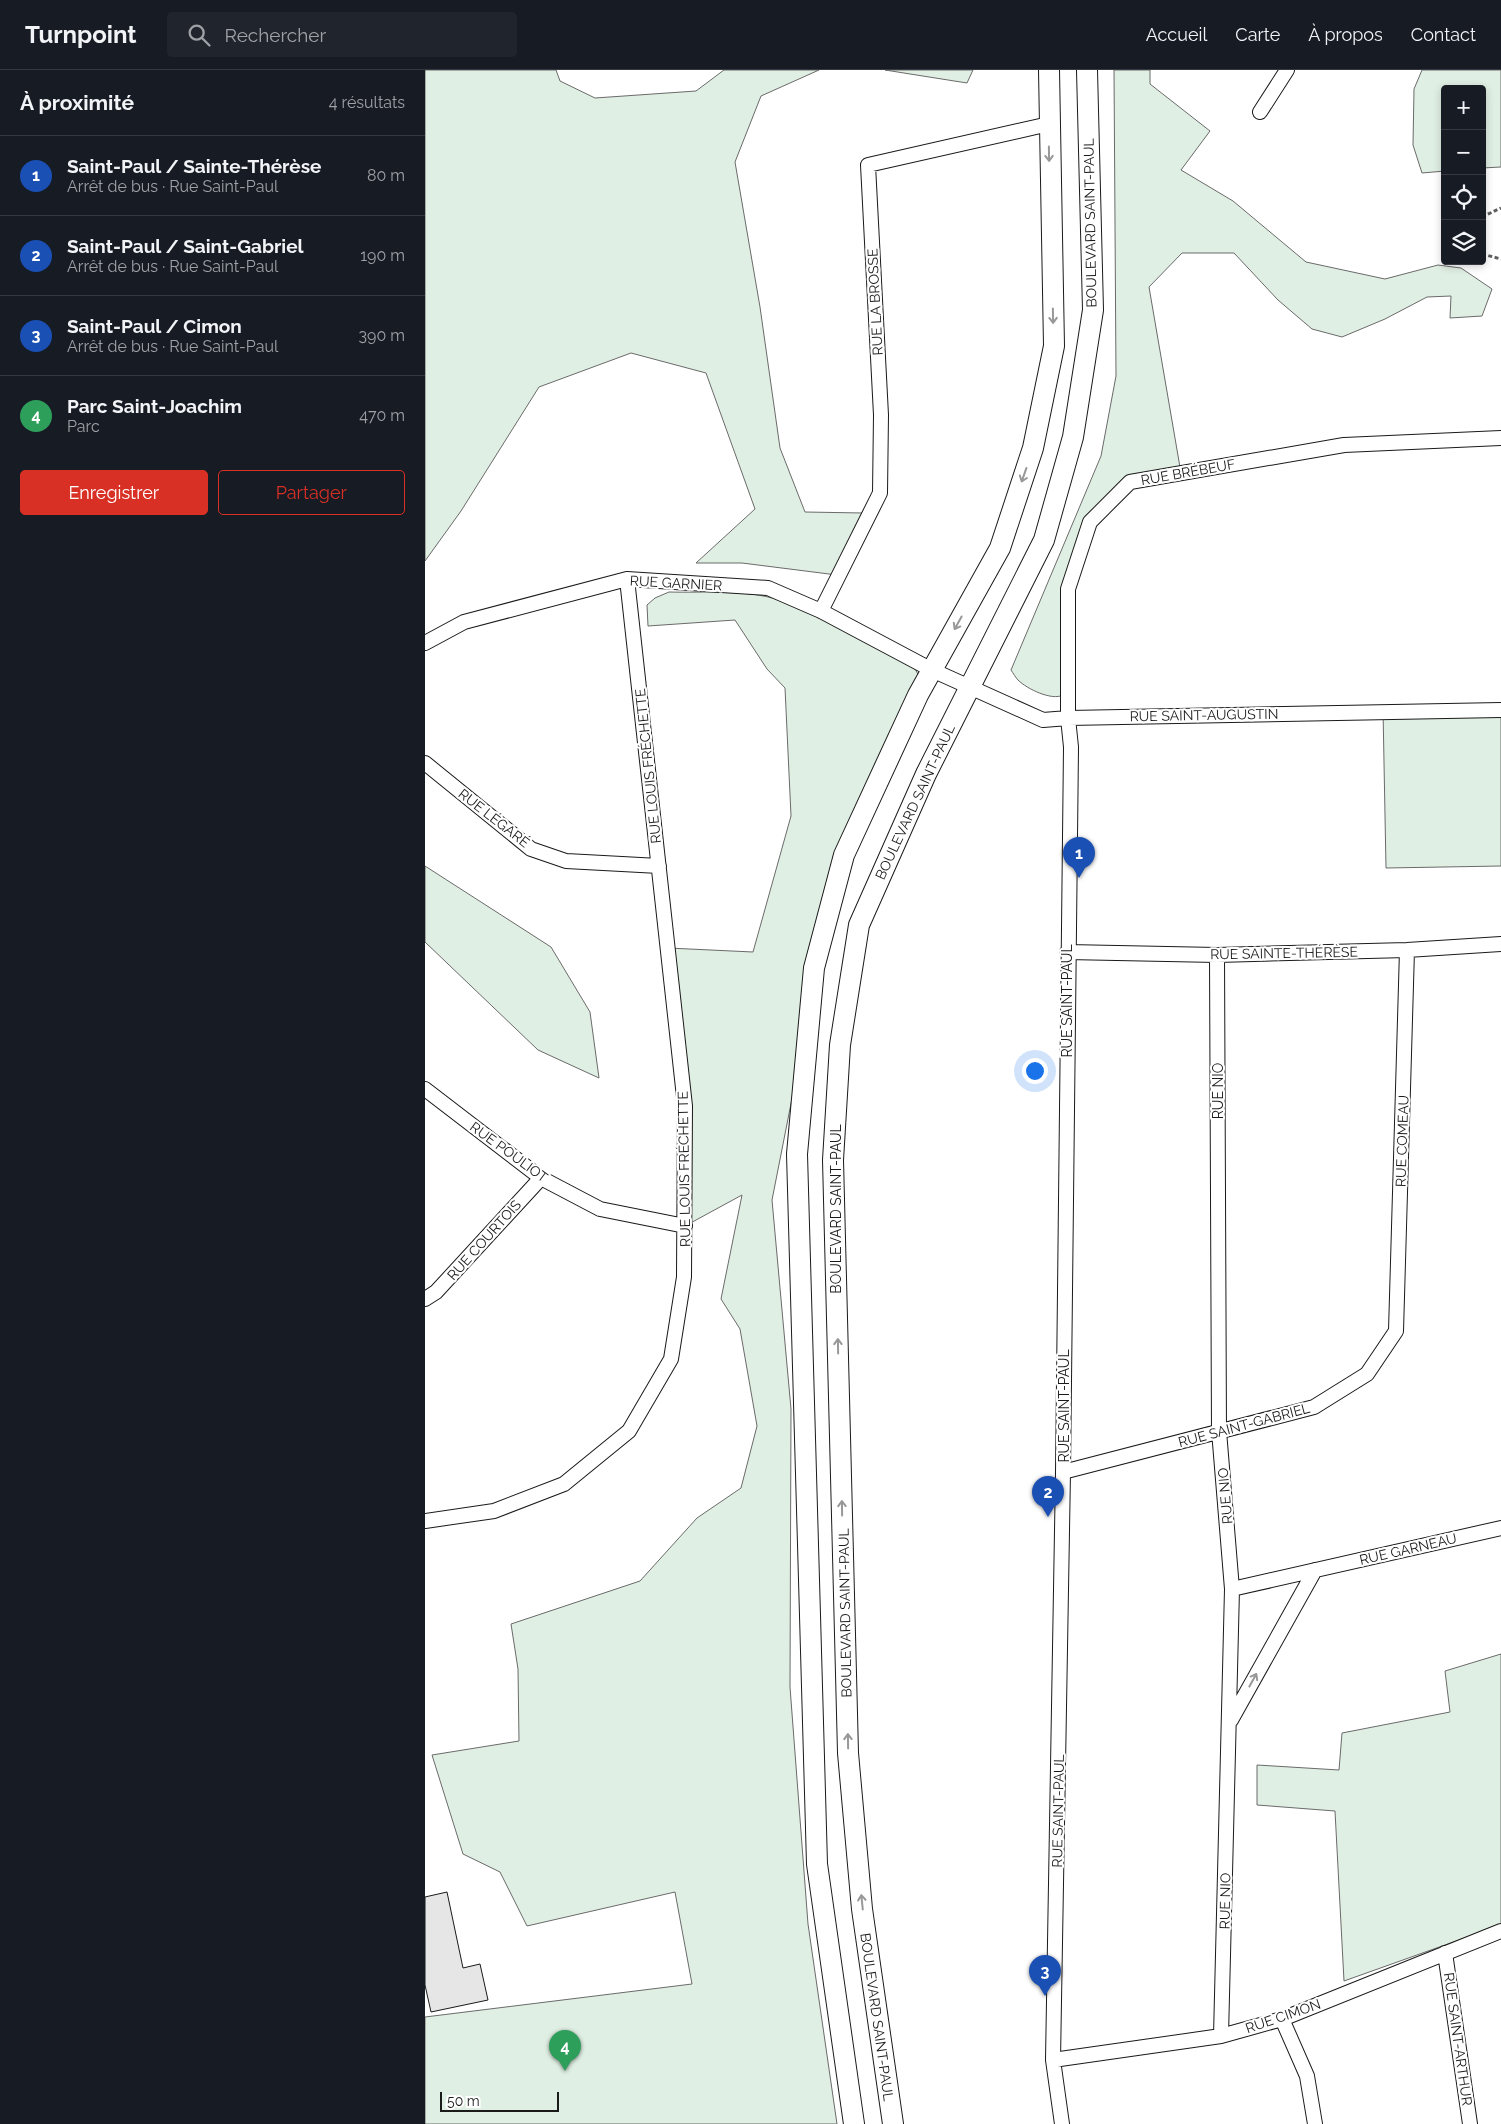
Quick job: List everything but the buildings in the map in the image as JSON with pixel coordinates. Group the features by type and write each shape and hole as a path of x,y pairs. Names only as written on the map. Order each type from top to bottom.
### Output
{"main road":[{"path":"853,2124 817,1864 797,1154 814,968 844,855 926,667 1000,548 1033,448 1054,346 1049,70"},
{"name":"BOULEVARD SAINT-PAUL","path":"893,2124 862,1908 848,1753 833,1160 840,1045 859,925 926,774 1044,540 1073,437 1093,310 1087,70"}],"street":[{"path":"1260,112 1287,70"},
{"name":"RUE LA BROSSE","path":"821,611 879,493 881,415 868,165 1049,124"},
{"name":"RUE BRÉBEUF","path":"1068,718 1068,589 1090,522 1130,482 1344,445 1501,438"},
{"name":"RUE GARNIER","path":"425,643 464,622 627,579 768,588 821,611 926,667"},
{"name":"RUE LOUIS FRÉCHETTE","path":"425,1521 494,1511 564,1484 629,1431 671,1359 684,1277 685,1106 627,579"},
{"name":"RUE SAINT-AUGUSTIN","path":"926,667 1043,720 1501,710"},
{"name":"RUE SAINT-PAUL","path":"1061,2124 1053,2060 1063,1472 1067,952 1071,747 1068,718"},
{"name":"RUE LÉGARÉ","path":"425,763 531,848 566,861 659,866"},
{"name":"RUE SAINTE-THÉRÈSE","path":"1067,952 1217,955 1407,950 1501,944"},
{"name":"RUE COMEAU","path":"1397,1332 1407,950"},
{"name":"RUE NIO","path":"1217,955 1219,1431 1232,1588 1221,2036"},
{"name":"RUE POULIOT","path":"425,1089 541,1178 600,1209 685,1226"},
{"name":"RUE COURTOIS","path":"425,1299 437,1292 541,1178"},
{"name":"RUE SAINT-GABRIEL","path":"1063,1472 1314,1407 1367,1374 1397,1332"},
{"name":"RUE GARNEAU","path":"1232,1588 1501,1528"},
{"path":"1229,1723 1315,1570"},
{"name":"RUE CIMON","path":"1053,2060 1221,2036 1282,2019 1501,1931"},
{"name":"RUE SAINT-ARTHUR","path":"1445,1953 1470,2124"},
{"path":"1282,2019 1307,2076 1315,2124"}],"path":[{"path":"1486,215 1501,208"},
{"path":"1486,255 1501,259"}],"green space":[{"path":"425,70 556,70 560,81 595,98 696,91 724,70 819,70 761,96 735,162 760,307 780,448 805,512 863,513 837,575 742,563 696,563 755,509 706,373 631,353 539,387 461,511 425,561"},
{"path":"885,70 973,70 967,83"},
{"path":"1114,70 1150,70 1150,84 1210,131 1181,170 1233,201 1306,262 1385,279 1438,265 1461,268 1492,289 1482,316 1450,318 1451,296 1427,297 1385,319 1342,337 1312,329 1278,300 1234,253 1182,253 1149,287 1181,473 1130,482 1090,522 1068,589 1063,695 1053,696 1027,687 1018,680 1011,670 1101,456 1116,376"},
{"path":"1422,70 1501,70 1501,167 1486,168 1486,85 1441,85 1441,171 1422,173 1413,145 1414,89"},
{"path":"669,592 753,594 797,606 832,622 915,669 922,681 860,807 798,1068 772,1200 791,1409 790,1687 808,1924 837,2124 425,2124 425,2017 692,1984 675,1892 527,1926 500,1872 463,1854 432,1755 519,1741 518,1669 511,1624 640,1581 697,1518 741,1488 757,1426 740,1329 721,1299 742,1195 685,1226 668,948 753,952 791,816 785,688 767,669 735,620 648,626 647,605 655,598"},
{"path":"1501,706 1501,866 1386,868 1383,709"},
{"path":"425,866 551,947 590,1012 599,1078 538,1050 425,942"},
{"path":"1501,1654 1501,1925 1344,1981 1335,1811 1257,1805 1257,1765 1339,1770 1342,1733 1450,1712 1445,1671"}],"place":[{"name":"Saint-Paul / Sainte-Thérèse","path":"1079,878"},
{"name":"Saint-Paul / Saint-Gabriel","path":"1048,1517"},
{"name":"Saint-Paul / Cimon","path":"1045,1996"},
{"name":"Parc Saint-Joachim","path":"565,2071"}]}
